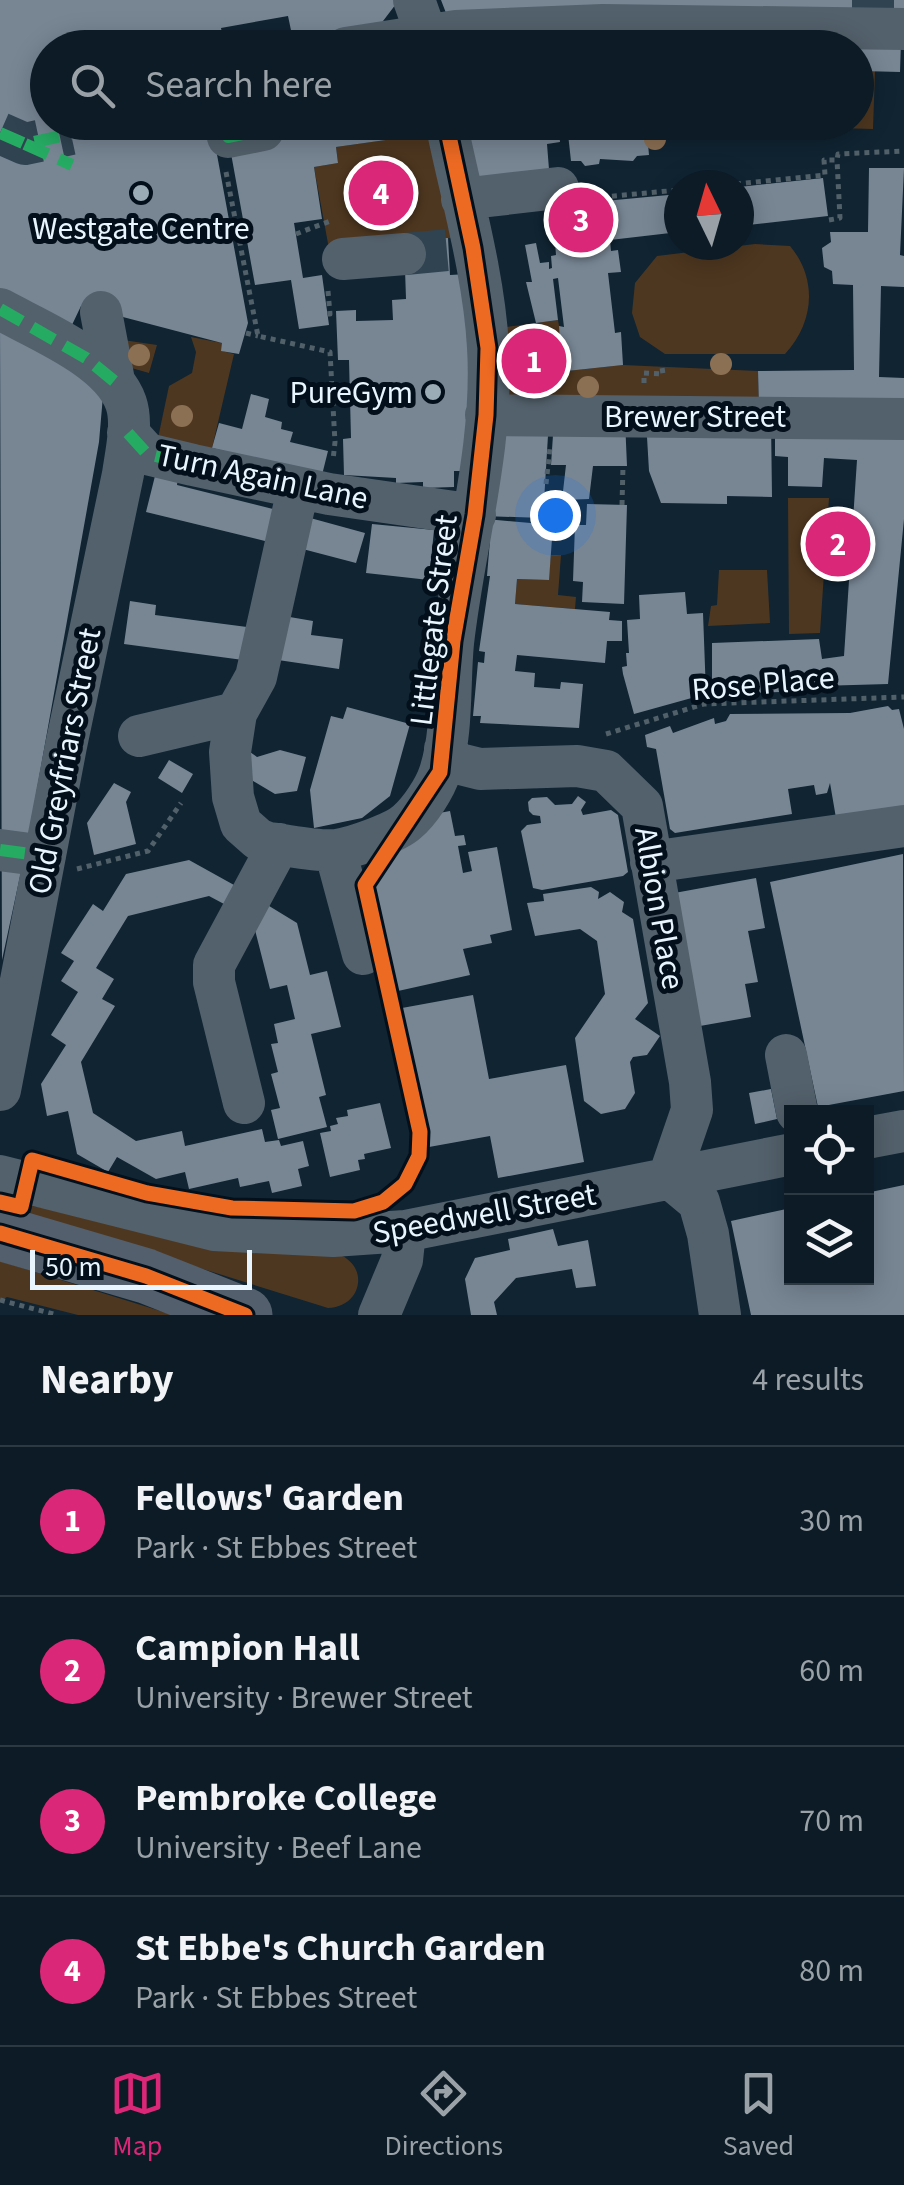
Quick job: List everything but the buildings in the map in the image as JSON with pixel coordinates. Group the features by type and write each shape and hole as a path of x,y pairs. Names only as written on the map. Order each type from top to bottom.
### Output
{"main road":[{"path":"0,1232 146,1276 245,1315"}],"street":[{"path":"467,30 603,18 883,23"},
{"name":"Littlegate Street","path":"336,850 407,822 432,789 444,748 453,640 486,415 488,348 461,249 462,199 450,140"},
{"path":"462,199 558,188"},
{"path":"338,240 405,254"},
{"path":"0,310 86,358 114,381"},
{"name":"Turn Again Lane","path":"101,312 114,381 127,405 128,433 146,454 313,491 474,516"},
{"name":"Brewer Street","path":"486,415 904,419"},
{"name":"Old Greyfriars Street","path":"0,1090 128,433"},
{"path":"313,491 256,677 236,713 230,752 232,797 241,824 258,839 336,850 363,954"},
{"path":"139,736 236,713"},
{"path":"444,748 456,763 480,769 577,766 606,771"},
{"name":"Albion Place","path":"606,771 642,806 692,1110 705,1134 732,1166"},
{"path":"651,862 904,826"},
{"path":"244,1104 214,982 214,965 279,844"},
{"path":"0,850 42,867"},
{"path":"786,1055 796,1105"},
{"name":"Albion Place","path":"669,1178 692,1110"},
{"path":"874,1137 904,1131"},
{"name":"Speedwell Street","path":"0,1176 214,1230 333,1236 405,1232 784,1156"},
{"path":"669,1178 698,1202 708,1234 720,1315"},
{"path":"379,1315 402,1260 405,1232"}],"path":[{"path":"219,140 258,336"},
{"path":"829,220 840,218 838,154 904,151"},
{"path":"754,182 826,175 824,160 838,160"},
{"path":"558,188 564,188 566,201 664,191"},
{"path":"302,222 304,232"},
{"path":"296,234 304,232 338,240"},
{"path":"246,333 330,352 335,442 313,491"},
{"path":"622,505 623,466"},
{"path":"42,867 148,851 181,802"},
{"path":"0,1300 57,1315"}],"shaded area":[{"path":"385,140 429,140 457,238 404,239 329,249 314,167 338,163 336,147"},
{"path":"754,244 790,246 805,272 807,315 785,354 665,354 640,337 632,313 635,283 657,256 664,255 664,260 754,260"},
{"path":"558,320 567,371 623,365 758,371 759,408 501,404 507,327"},
{"path":"191,337 222,343 222,351 234,354 212,448 158,438 169,386 192,373 196,352"},
{"path":"123,340 157,345 149,373 128,367"},
{"path":"788,498 829,498 820,633 789,634"},
{"path":"551,555 561,555 558,595 576,597 575,609 515,604 517,579 548,580"},
{"path":"719,570 767,570 770,623 708,626 711,606 717,605"},
{"path":"32,1206 338,1254 355,1267 358,1285 348,1301 328,1308 30,1215"},
{"path":"0,1261 173,1315 78,1315 7,1297 0,1301"}],"tunnel":[{"path":"873,0 873,11"},
{"path":"0,133 25,144 43,140"},
{"path":"405,254 449,250"}],"marked path":[{"path":"0,133 25,144 43,140"},
{"path":"25,144 72,165"},
{"path":"0,309 86,358 114,381"},
{"path":"128,433 147,454 193,465"},
{"path":"0,850 45,856"}],"cycle path":[{"path":"0,1202 21,1207 32,1160 147,1193 232,1208 354,1211 383,1202 405,1184 419,1156 420,1132 365,885 440,772 453,641 475,515 486,415 488,348 473,248 450,140"},
{"path":"0,1233 146,1276 245,1315"}],"place":[{"name":"Westgate Centre","path":"141,193"},
{"name":"St Ebbe's Church Garden","path":"381,193"},
{"name":"Pembroke College","path":"581,220"},
{"name":"Fellows' Garden","path":"534,361"},
{"name":"PureGym","path":"433,392"},
{"name":"Campion Hall","path":"838,544"}]}
